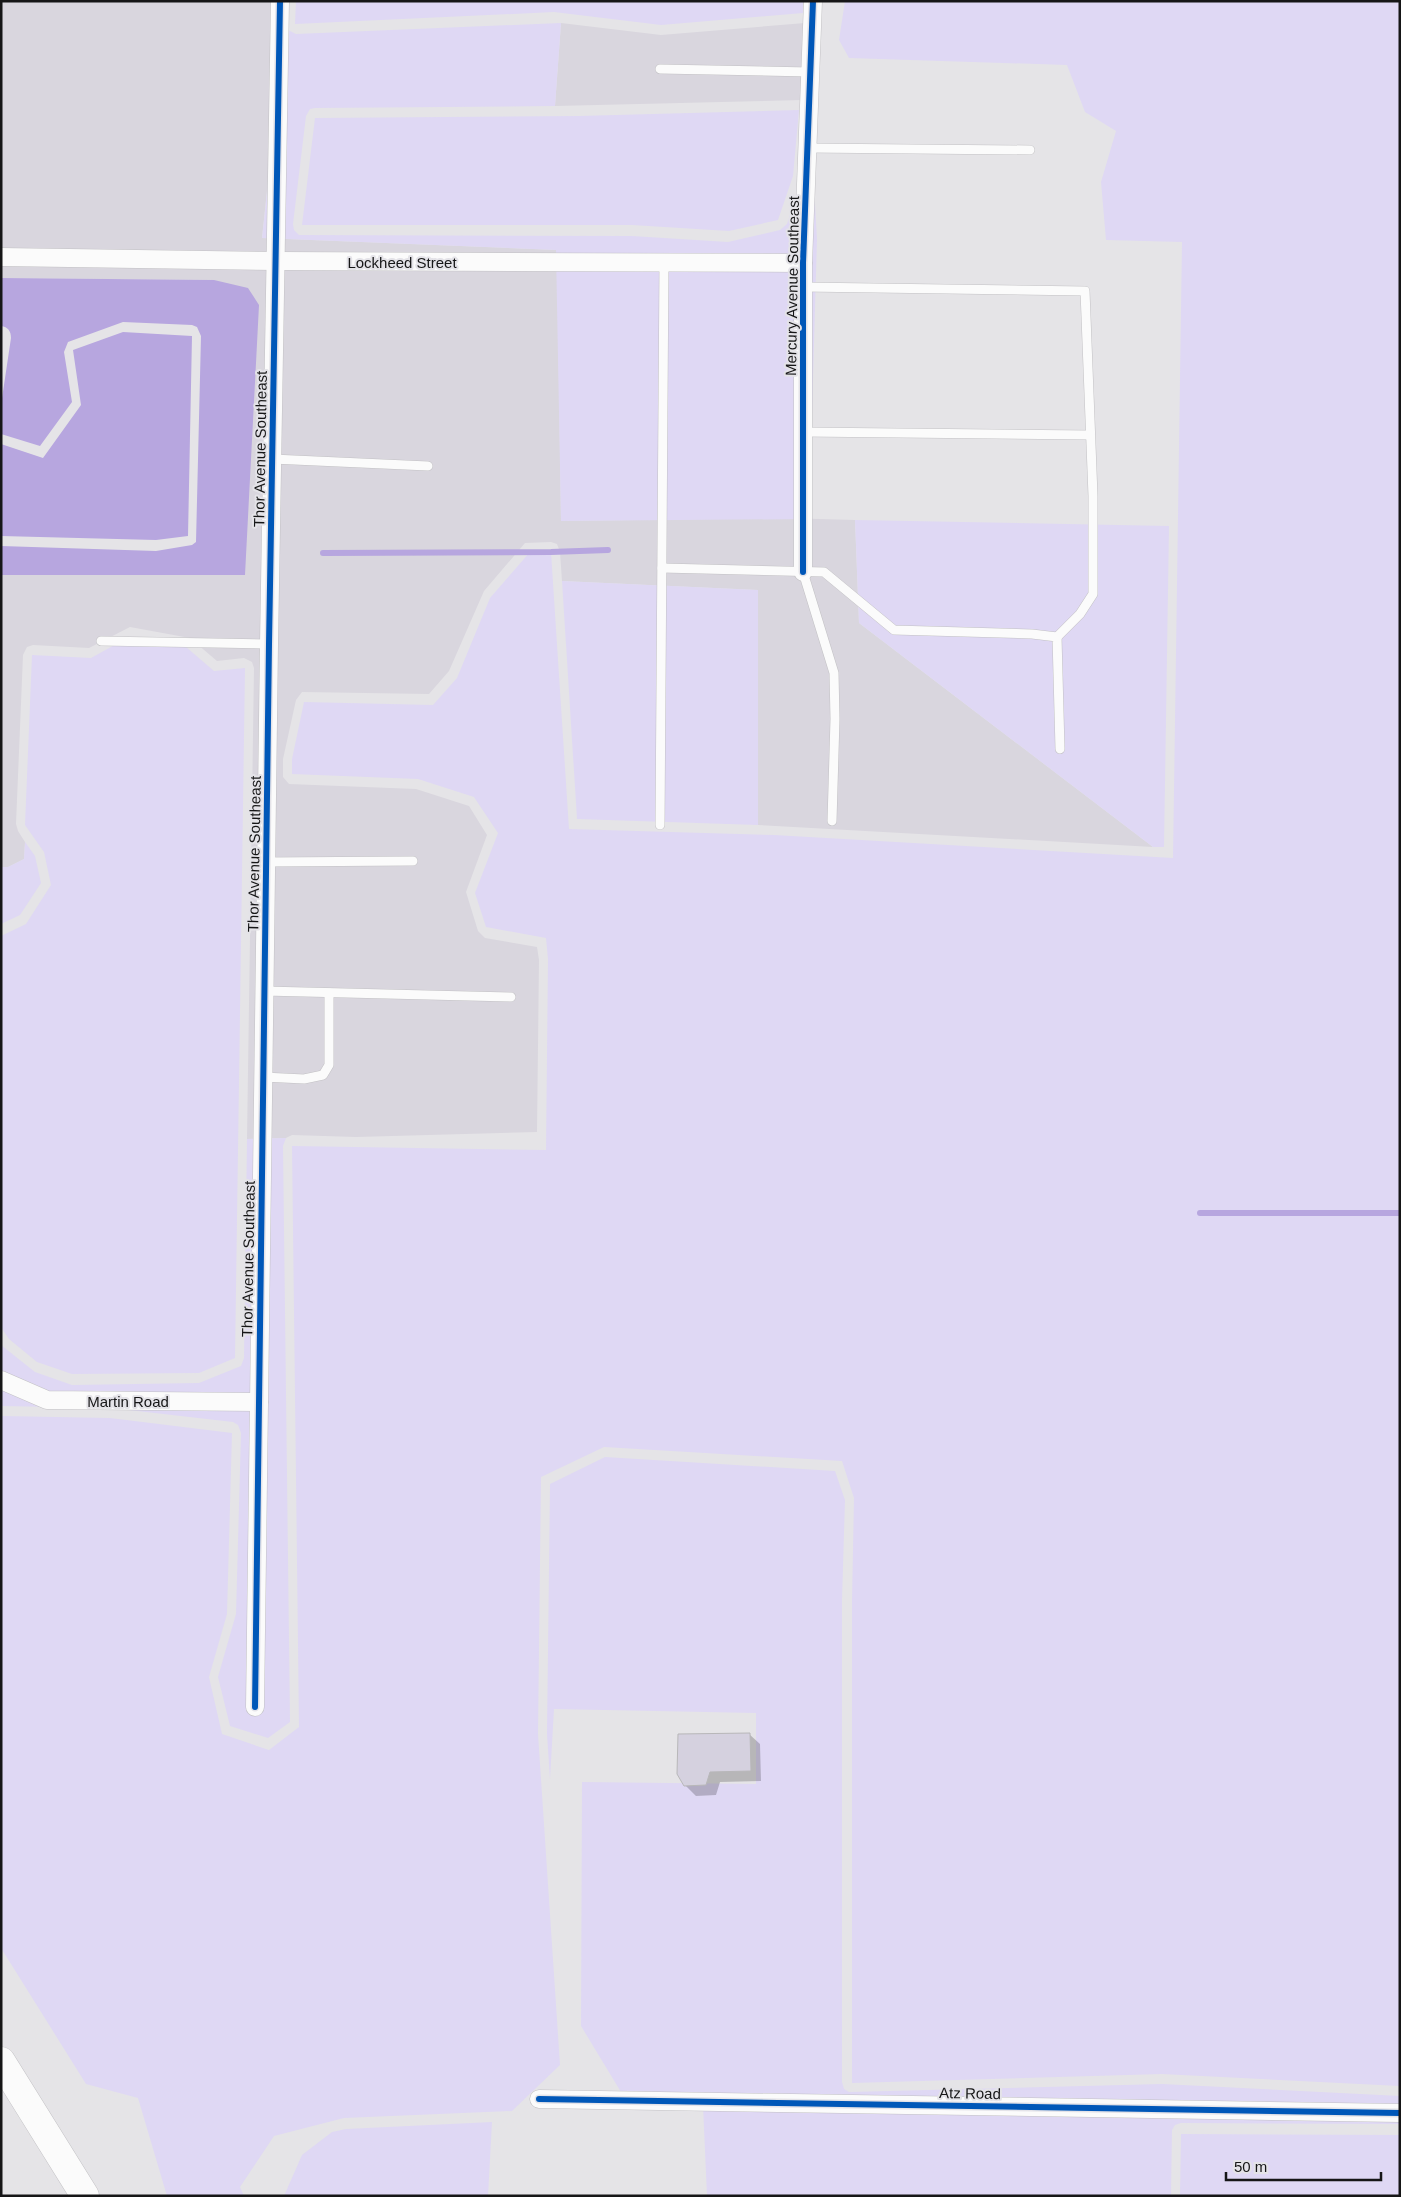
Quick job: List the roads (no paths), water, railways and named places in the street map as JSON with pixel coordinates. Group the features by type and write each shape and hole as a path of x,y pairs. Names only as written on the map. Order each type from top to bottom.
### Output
{"highway":[{"path":"1,2061 85,2196"}],"street":[{"name":"Thor Avenue Southeast","path":"255,1708 269,644 280,1"},
{"name":"Mercury Avenue Southeast","path":"804,572 803,263 813,1"},
{"name":"Lockheed Street","path":"1,257 276,261 803,263"},
{"name":"Martin Road","path":"1,1380 47,1400 259,1402"},
{"name":"Atz Road","path":"539,2099 1400,2113"}],"lane":[{"path":"660,69 810,72"},
{"path":"807,148 1030,150"},
{"path":"660,824 664,263"},
{"path":"803,287 1085,291 1093,496 1093,594 1080,614 1057,637 1060,749"},
{"path":"803,432 1090,435"},
{"path":"272,459 428,466"},
{"path":"662,568 824,572 894,630 1032,634 1057,637"},
{"path":"804,572 834,674 832,821"},
{"path":"101,641 269,644"},
{"path":"266,862 413,861"},
{"path":"264,992 511,997"},
{"path":"263,1077 304,1079 323,1075 329,1065 329,993"}],"waterway":[{"path":"323,553 608,550"},
{"path":"1200,1213 1400,1213"}]}
